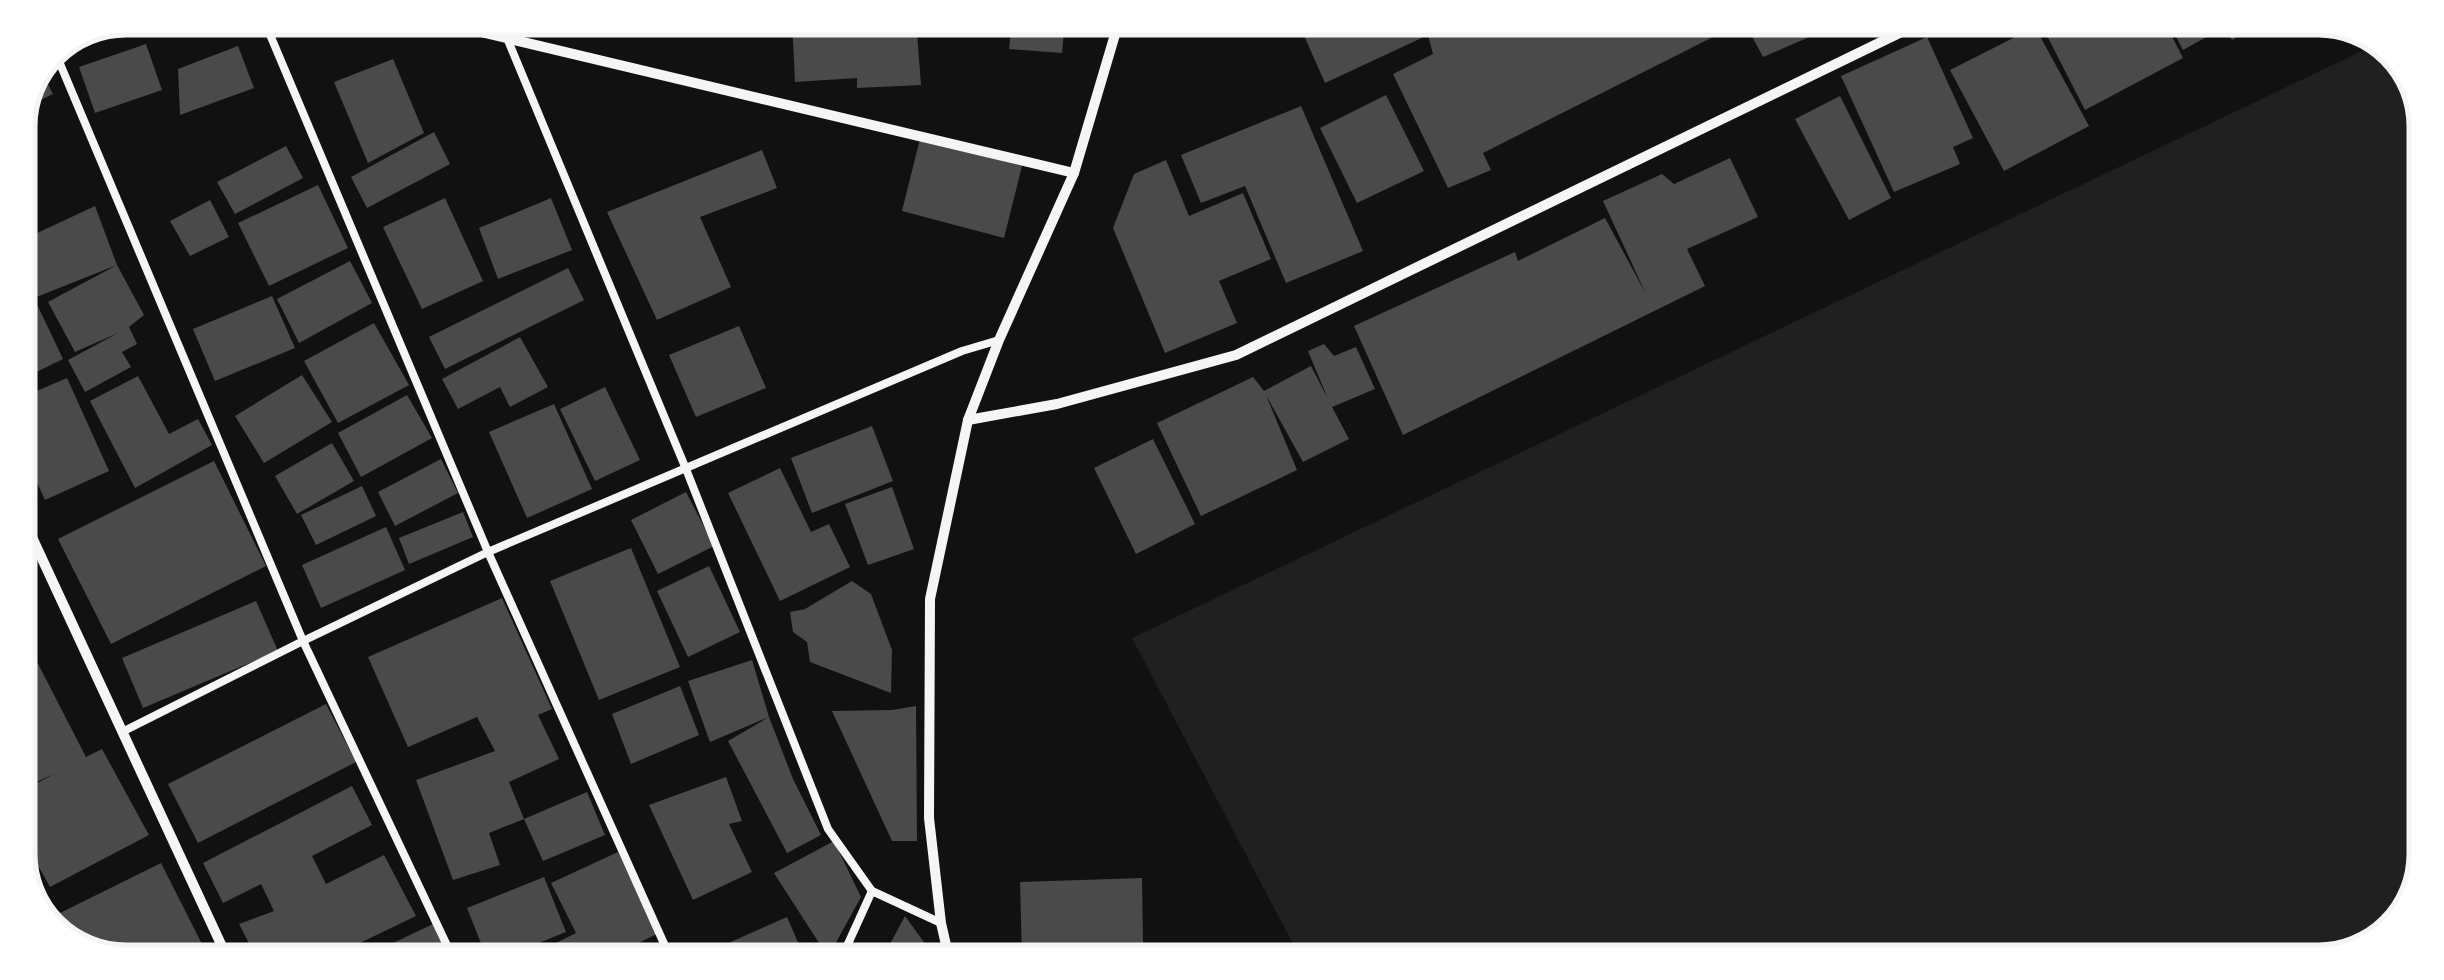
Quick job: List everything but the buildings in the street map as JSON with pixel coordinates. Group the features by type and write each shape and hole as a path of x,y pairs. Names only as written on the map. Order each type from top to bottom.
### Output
{"street":[{"path":"495,35 1074,173"},
{"path":"946,945 929,818 930,599 968,420 999,340 1074,173 1115,35"},
{"path":"968,420 1057,404 1236,356 1895,35"},
{"path":"35,545 221,945"}],"lane":[{"path":"271,35 488,552 665,945"},
{"path":"507,38 686,469 828,829 872,891 941,923"},
{"path":"60,64 303,641 447,945"},
{"path":"122,732 488,552 962,352 999,340"},
{"path":"847,945 872,891"}],"shaded area":[{"path":"2367,49 2390,71 2402,91 2409,120 2409,854 2404,883 2390,909 2369,930 2353,938 2318,945 1294,945 1132,638"}]}
